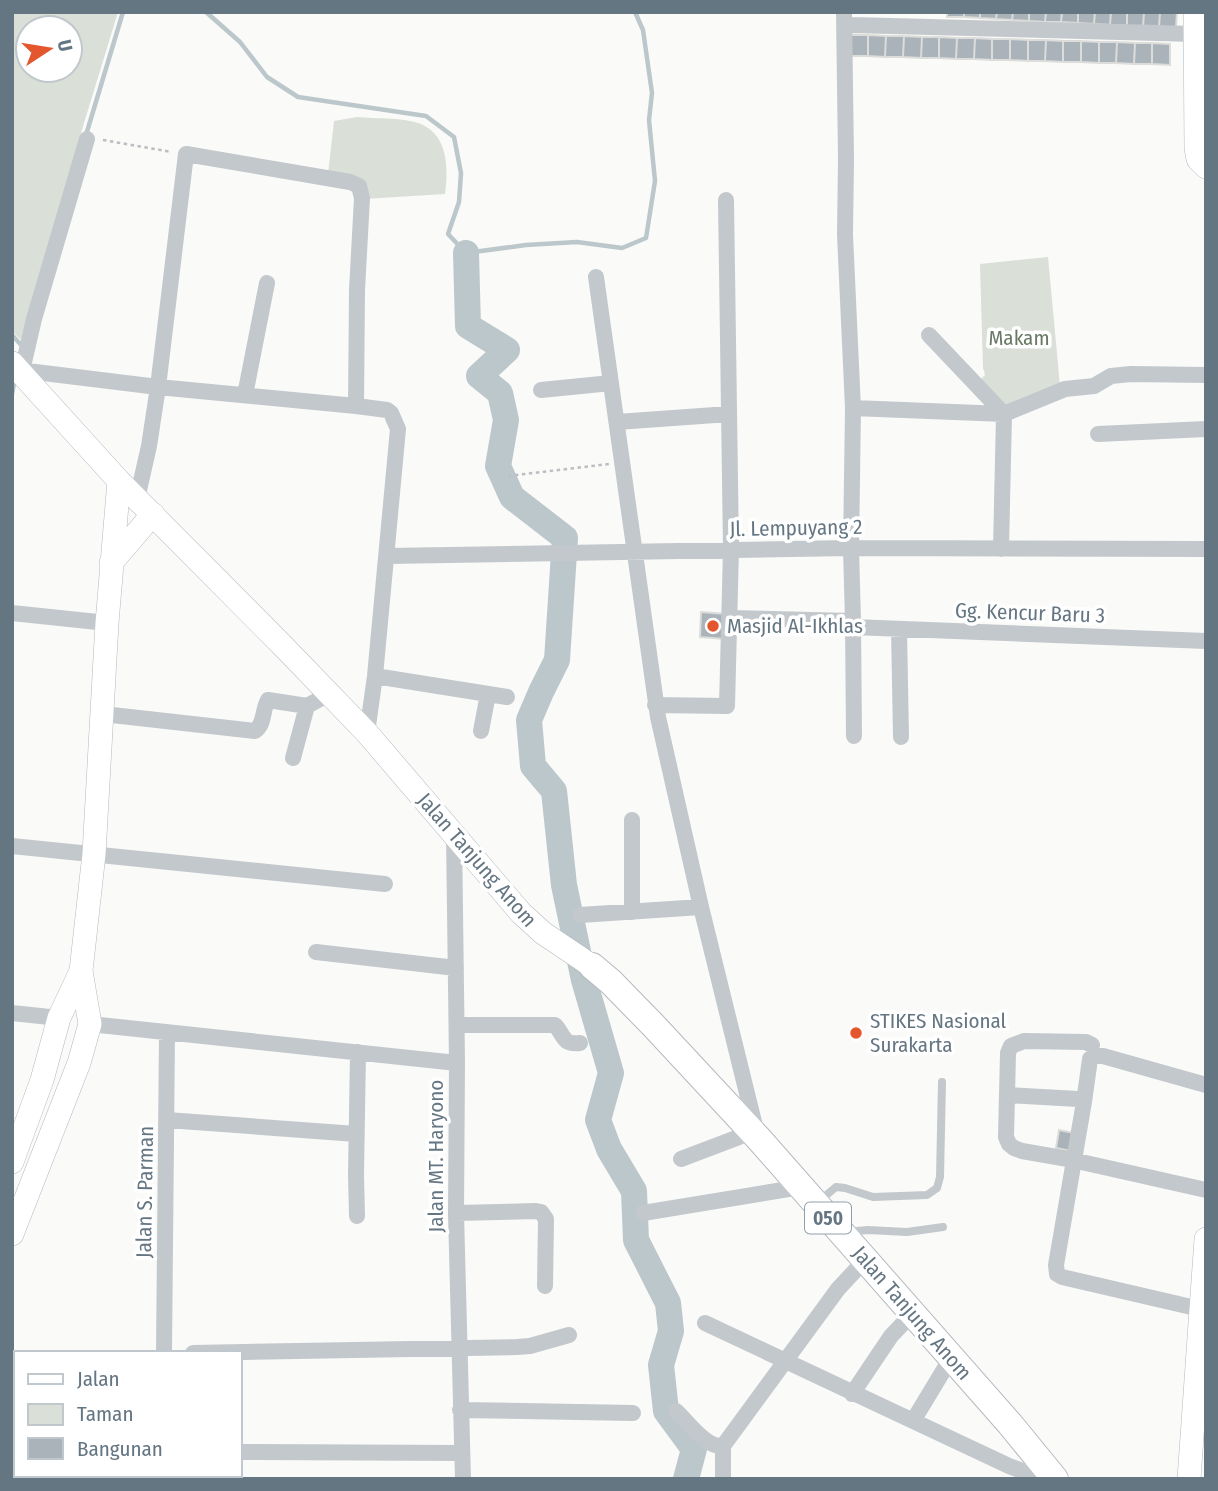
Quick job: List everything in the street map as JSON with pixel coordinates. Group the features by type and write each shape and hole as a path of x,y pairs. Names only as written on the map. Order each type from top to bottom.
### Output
{"main road":[{"name":"Jalan Tanjung Anom","path":"582,959 611,982 754,1134 1010,1424 1055,1479"}],"street":[{"path":"854,736 851,548 853,408 845,228 848,19 1195,23 1196,148 1198,159 1206,167"},
{"path":"87,139 18,368 158,387 356,406 387,410 391,413 398,429 375,676 367,733"},
{"path":"111,563 145,506 149,446 186,154 350,182 359,186 362,198 357,290 356,406"},
{"path":"655,705 727,706 731,549 726,200"},
{"path":"596,277 655,705 754,1134 681,1159"},
{"path":"245,395 267,284"},
{"path":"929,335 1004,414 1001,549"},
{"name":"Jalan Tanjung Anom","path":"18,368 119,481 367,733 521,913 543,933 582,959"},
{"path":"853,408 1004,414 1065,389 1094,386 1111,376 1206,375"},
{"path":"541,390 611,383"},
{"path":"617,422 729,414"},
{"path":"1098,434 1206,429"},
{"path":"12,1234 79,1063 90,1024 81,971 94,854 111,563 119,481"},
{"name":"Jl. Lempuyang 2","path":"387,556 731,549 1206,549"},
{"path":"12,613 107,624"},
{"name":"Gg. Kencur Baru 3","path":"730,618 899,629 1206,641"},
{"path":"899,629 901,737"},
{"path":"375,676 507,697"},
{"path":"103,714 256,731 261,726 263,709 268,700 307,706 329,694"},
{"path":"481,731 488,694"},
{"path":"293,758 307,706"},
{"path":"632,820 632,912"},
{"name":"Jalan MT. Haryono","path":"454,834 456,1213 463,1479"},
{"path":"12,846 385,884"},
{"path":"580,915 701,907"},
{"path":"316,952 456,968"},
{"path":"12,1162 42,1080 59,1018 81,971"},
{"path":"12,1013 90,1024 457,1063"},
{"path":"457,1025 555,1026 568,1042 580,1043"},
{"name":"Jalan S. Parman","path":"164,1351 167,1032"},
{"path":"1092,1045 1086,1042 1024,1041 1012,1046 1008,1052 1006,1137 1009,1144 1022,1151 1206,1190"},
{"path":"357,1216 358,1052"},
{"path":"1200,1309 1062,1277 1057,1274 1056,1265 1090,1059 1103,1056 1206,1085"},
{"path":"1007,1095 1078,1099"},
{"path":"167,1119 356,1134"},
{"path":"643,1213 808,1196"},
{"path":"456,1213 541,1212 546,1219 545,1286"},
{"path":"1188,1479 1206,1239"},
{"path":"723,1479 723,1446 838,1289 865,1260"},
{"path":"852,1394 891,1336 912,1314"},
{"path":"705,1323 852,1394 1009,1466 1044,1479"},
{"path":"242,1352 517,1347 569,1335"},
{"path":"913,1421 951,1358"},
{"path":"460,1410 633,1413"},
{"path":"676,1411 705,1440 715,1446 723,1446"},
{"path":"242,1452 462,1453"}],"lane":[{"path":"808,1196 836,1187 873,1197 927,1195 937,1188 940,1177 942,1082"},
{"path":"840,1232 907,1232 943,1227"}],"path":[{"path":"87,139 186,154"},
{"path":"508,475 622,462"}],"green space":[{"path":"12,12 118,12 84,123 21,340 12,331"},
{"path":"357,117 416,122 432,131 445,155 445,194 365,199 328,174 334,121"},
{"name":"Makam","path":"1048,257 1060,386 1006,408 981,379 985,375 980,264"}],"building":[{"path":"947,12 964,12 964,17 947,17"},
{"path":"964,12 980,12 980,18 964,17"},
{"path":"980,12 997,12 996,19 980,18"},
{"path":"997,12 1013,12 1012,20 996,19"},
{"path":"1013,12 1029,12 1029,21 1012,20"},
{"path":"1029,12 1046,12 1045,22 1029,21"},
{"path":"1046,12 1062,12 1061,22 1045,22"},
{"path":"1062,12 1078,12 1078,23 1061,22"},
{"path":"1078,12 1095,12 1094,24 1078,23"},
{"path":"1095,12 1111,12 1110,25 1094,24"},
{"path":"1111,12 1127,12 1127,26 1110,25"},
{"path":"1127,12 1144,12 1143,27 1127,26"},
{"path":"1144,12 1160,12 1159,27 1143,27"},
{"path":"1160,12 1177,12 1176,28 1159,27"},
{"path":"851,35 868,35 868,56 850,56"},
{"path":"868,35 886,36 885,57 868,56"},
{"path":"886,36 904,36 903,57 885,57"},
{"path":"904,36 922,37 921,58 903,57"},
{"path":"922,37 939,37 939,58 921,58"},
{"path":"939,37 957,38 956,59 939,58"},
{"path":"957,38 975,38 974,59 956,59"},
{"path":"975,38 992,39 992,60 974,59"},
{"path":"992,39 1010,39 1010,60 992,60"},
{"path":"1010,39 1028,40 1028,61 1010,60"},
{"path":"1028,40 1046,40 1045,61 1028,61"},
{"path":"1046,40 1063,41 1063,62 1045,61"},
{"path":"1063,41 1081,41 1081,62 1063,62"},
{"path":"1081,41 1099,42 1099,63 1081,62"},
{"path":"1099,42 1117,42 1116,63 1099,63"},
{"path":"1117,42 1135,43 1134,64 1116,63"},
{"path":"1135,43 1152,43 1152,64 1134,64"},
{"path":"1152,43 1170,44 1170,65 1152,64"},
{"name":"Masjid Al-Ikhlas","path":"701,612 726,614 724,639 700,637"},
{"path":"1059,1130 1074,1133 1071,1151 1056,1148"}],"waterway":[{"path":"86,135 123,12"},
{"path":"206,12 240,42 267,77 298,97 426,116 454,137 461,173 459,202 448,234 466,253 577,242 622,248 646,238 655,181 649,120 652,93 643,30 635,12"},
{"path":"466,253 468,326 507,350 479,376 500,393 506,420 498,466 512,497 565,538 557,660 529,720 533,766 554,791 564,885 584,980 611,1073 598,1120 609,1149 634,1191 636,1240 668,1303 671,1331 661,1365 666,1411 694,1449 686,1479"},
{"path":"12,335 23,347"},
{"path":"12,394 15,378"}],"place":[{"name":"Masjid Al-Ikhlas","path":"713,626"},
{"name":"STIKES Nasional Surakarta","path":"856,1033"}]}
